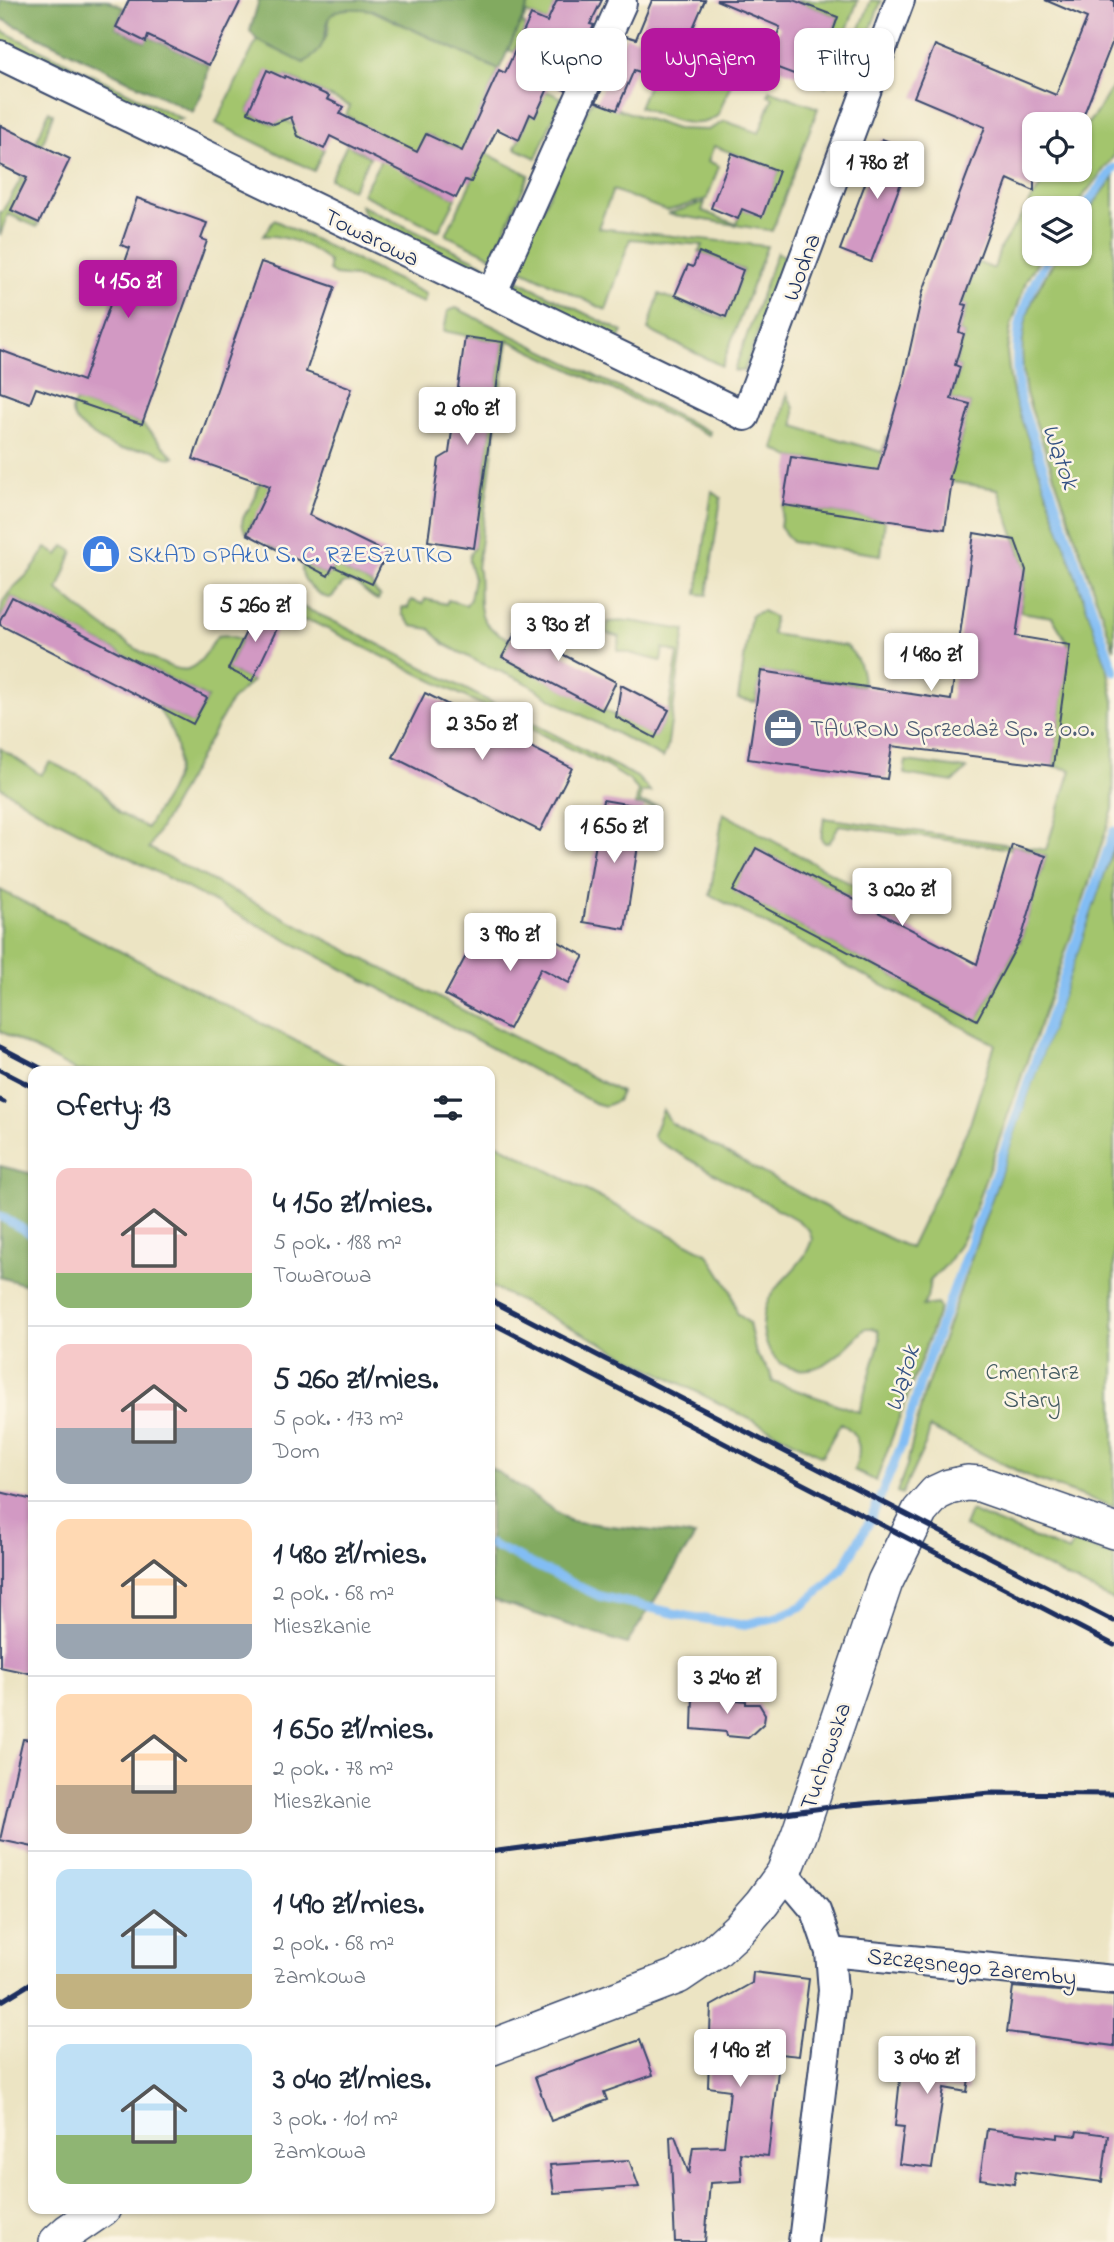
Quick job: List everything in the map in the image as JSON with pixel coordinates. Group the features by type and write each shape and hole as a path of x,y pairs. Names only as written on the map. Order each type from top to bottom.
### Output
{"street":[{"name":"Wodna","path":"745,416 900,0"},
{"path":"492,294 622,3"},
{"name":"Towarowa","path":"0,55 745,416"},
{"name":"Tuchowska","path":"495,2046 678,1976 715,1951 740,1928 784,1873 885,1582 920,1511 936,1493 957,1484 980,1484 1114,1531"},
{"path":"784,1873 817,1911 830,1952 833,1991 803,2242"},
{"name":"Szczęsnego Zaremby","path":"830,1952 1114,1980"},
{"path":"57,2242 94,2214"}],"green space":[{"path":"0,0 107,0 124,8 116,27 145,42 148,36 209,65 205,87 193,112 0,18"},
{"path":"259,0 531,0 499,70 372,10 337,11 330,17 316,54 303,63 257,40 250,31"},
{"path":"531,0 557,0 553,10 593,28 561,28 527,13 522,23 525,28 518,28"},
{"path":"793,0 858,0 848,28 834,28 838,17"},
{"path":"871,0 881,1 871,28 860,28"},
{"path":"349,7 371,10 499,70 466,143 529,175 493,257 446,235 479,165 475,157 426,134 407,174 456,198 439,231 362,194 392,140 362,126 351,147 370,157 352,190 330,179 358,122 346,115 350,106 286,76 284,78 267,71 248,112 273,124 281,118 299,127 324,149 314,171 216,123 257,40 304,63 324,41 331,15"},
{"path":"0,30 182,119 169,122 0,40"},
{"path":"516,33 516,48 514,52 508,50"},
{"path":"1114,84 1114,156 1083,196 1034,196 1043,182 1092,182 1092,118"},
{"path":"546,91 562,98 536,158 515,148 530,114 535,116"},
{"path":"646,91 728,91 718,115 700,123 679,121 639,107"},
{"path":"769,91 772,91 818,108 772,231 668,214 705,202 702,211 736,224 742,209 761,216 779,171 714,146 708,161 719,166 707,199 667,211 613,190 598,228 767,246 722,366 648,330 659,294 724,319 743,270 699,252 703,245 630,239 606,310 516,267 592,100 676,129 708,130 725,121 759,133 773,97 768,95"},
{"path":"49,111 53,114 42,145 12,209 39,223 37,227 8,214 0,236 0,212 20,181"},
{"path":"1114,177 1114,649 1026,394 1022,353 1026,320 1031,305 1051,266 1092,266 1092,206"},
{"path":"360,205 490,267 481,274 367,220"},
{"path":"1022,214 1022,266 1035,266 1026,281 1011,326 1007,352 1010,378 1015,401 1107,666 1114,702 1113,809 967,1231 947,1264 930,1281 923,1306 937,1304 940,1308 876,1481 854,1470 858,1444 852,1433 841,1423 822,1456 495,1289 495,1143 708,1254 731,1291 737,1313 749,1323 756,1354 770,1372 773,1382 859,1412 880,1340 878,1330 866,1328 833,1359 809,1369 785,1366 776,1359 765,1341 763,1318 766,1306 777,1287 805,1255 812,1240 809,1230 797,1220 657,1141 653,1135 663,1110 671,1123 850,1220 910,1248 970,1124 995,1044 710,895 723,813 887,904 881,914 756,848 734,891 977,1020 1016,947 986,932 1020,942 1046,856 1012,846 1011,849 839,825 830,842 825,843 821,839 824,818 1046,850 1071,770 1053,766 1069,645 1052,617 1020,612 1026,570 998,489 791,457 774,449 787,394 794,408 794,426 882,452 887,437 956,456 970,404 951,399 960,367 955,365 964,334 959,332 967,306 962,304 977,262 994,269 1000,248"},
{"path":"274,220 426,294 424,303 354,277 335,275 329,271 329,262 323,256 307,247 289,239 263,236"},
{"path":"777,252 785,257 744,371 734,371"},
{"path":"511,277 623,332 618,340 513,289"},
{"path":"456,308 710,432 709,435 508,340 477,568 481,612 490,627 511,640 503,657 655,737 669,710 678,653 663,648 661,661 617,650 620,637 606,633 608,622 630,621 685,630 667,749 663,758 555,701 523,681 444,644 430,629 412,626 402,614 402,607 408,608 411,600 423,604 425,599 446,604 448,600 466,605 470,599 474,578 469,560 474,548 503,343 444,331 448,311"},
{"path":"76,401 142,424 174,457 166,457 148,449 127,450 107,444 78,423 72,411"},
{"path":"260,482 314,500 259,526 252,522 247,534 243,518 253,502"},
{"path":"712,491 721,498 707,595 697,594"},
{"path":"783,505 885,520 881,555 792,542 780,527"},
{"path":"275,534 311,551 304,564 328,576 335,563 342,570 372,584 380,596 378,600 352,583 342,585 330,598 317,592 306,581 298,558 268,547"},
{"path":"64,546 73,551 58,590 121,639 160,662 188,669 201,660 217,636 242,639 228,669 252,681 231,701 149,848 621,1092 617,1101 605,1106 594,1103 35,809 0,787 0,748 41,775 50,762 84,778 101,790 119,813 147,828 168,793 177,770 176,745 158,706 193,724 207,698 12,597 0,620 5,599 32,570 46,548 58,555"},
{"path":"271,600 296,604 331,620 637,777 651,792 641,792 640,803 661,808 636,805 638,790 629,780 606,766 313,622 282,618 266,610"},
{"path":"762,611 774,617 772,634 846,646 859,664 863,686 761,671 756,702 738,699 751,615"},
{"path":"906,761 967,769 953,782 904,774"},
{"name":"Cmentarz Stary","path":"1114,847 1114,1507 1032,1478 930,1428 926,1443 902,1494 897,1492 907,1465 923,1397"},
{"path":"0,890 345,1066 66,1066 0,1031"},
{"path":"0,1166 28,1173 28,1285 0,1277"},
{"path":"495,1470 570,1521 695,1536 627,1644 495,1601"},
{"path":"970,1511 1069,1552 1074,1542 1114,1556 1114,1601 964,1526"}],"building":[{"path":"129,0 241,0 209,65 148,36 146,42 116,27"},
{"path":"557,0 602,0 590,24 594,25 593,28 525,28 531,15 547,22"},
{"path":"652,0 705,0 693,28 641,28 641,72 634,70 627,86 627,36 636,39"},
{"path":"716,0 793,0 838,17 834,28 794,28 794,74 780,69 780,27"},
{"path":"1045,0 1114,0 1114,38 1085,112 1022,112 1022,182 1034,182 1034,191 1008,179 962,304 967,305 959,332 964,334 955,365 960,367 951,399 970,404 949,480 952,481 945,529 783,505 791,457 878,470 902,385 923,291 985,127 914,97 935,45 1056,95 1087,18"},
{"path":"516,48 516,91 547,91 535,117 530,114 519,140 497,129 471,182 465,180 456,198 330,136 324,149 298,136 291,117 274,124 248,112 267,70 329,96 327,99 344,107 340,114 417,152 426,134 462,151 499,70 505,73"},
{"path":"601,91 625,91 617,110 596,102"},
{"path":"0,125 70,159 39,223 11,210 27,178 0,165"},
{"path":"882,139 913,151 871,262 840,250"},
{"path":"732,153 779,171 762,217 742,209 738,219 711,208"},
{"path":"137,198 207,223 201,239 207,241 142,424 36,388 30,403 0,392 0,350 83,381 130,248 121,245"},
{"path":"699,252 743,270 726,317 675,295 688,265 693,267"},
{"path":"261,262 335,287 306,372 352,388 309,515 387,553 372,584 333,566 328,576 247,534 270,486 193,459"},
{"path":"465,337 503,342 474,548 428,541 439,459 449,453"},
{"path":"974,533 1015,540 1026,570 1016,636 1070,645 1053,766 892,746 887,779 748,759 761,671 951,700"},
{"path":"12,597 207,698 193,724 0,625"},
{"path":"258,607 282,618 252,681 228,669"},
{"path":"551,615 572,626 558,652 616,682 602,710 502,657 519,626 539,637"},
{"path":"621,685 669,710 655,738 616,717"},
{"path":"425,693 572,768 540,831 393,757"},
{"path":"603,800 644,807 625,929 583,922"},
{"path":"1012,845 1046,856 1022,936 977,1020 733,891 756,848 977,964"},
{"path":"519,920 584,956 569,983 541,968 509,1029 445,995 475,939 501,953"},
{"path":"0,1492 28,1499 28,1673 0,1667"},
{"path":"693,1695 759,1704 765,1714 764,1723 748,1738 727,1736 726,1732 692,1729"},
{"path":"23,1739 28,1740 28,1846 0,1840"},
{"path":"753,1972 809,1979 799,2056 780,2054 768,2156 740,2153 742,2181 710,2183 705,2242 675,2242 670,2137 675,2136 689,2174 693,2147 724,2146 730,2090 708,2087 711,2006 752,1983"},
{"path":"1013,1987 1114,1996 1114,2046 1007,2032"},
{"path":"640,2040 653,2075 604,2092 607,2100 551,2121 535,2077"},
{"path":"904,2041 973,2051 967,2092 944,2088 932,2168 899,2164 904,2127 895,2126"},
{"path":"987,2129 1058,2138 1058,2134 1076,2136 1077,2131 1108,2135 1102,2182 1016,2171 1014,2184 980,2179"},
{"path":"629,2160 639,2187 554,2193 550,2165"}],"waterway":[{"name":"Wątok","path":"1092,197 1114,168"},
{"name":"Wątok","path":"1044,266 1031,289 1020,324 1017,341 1020,400 1114,671"},
{"name":"Wątok","path":"495,1546 599,1596 686,1616 742,1625 777,1617 802,1606 844,1566 871,1519 902,1444 923,1374 1016,1117 1114,831"},
{"name":"Wątok","path":"0,1216 28,1232"}],"railway":[{"path":"0,1047 36,1066"},
{"path":"0,1070 28,1084"},
{"path":"0,1100 4,1102"},
{"path":"495,1303 1114,1621"},
{"path":"495,1325 1114,1645"},
{"path":"495,1851 838,1806 991,1793 1114,1794"},
{"path":"0,2002 28,1985"}],"place":[{"name":"SKŁAD OPAŁU S. C. RZESZUTKO","path":"101,554"},
{"name":"TAURON Sprzedaż Sp. z o.o.","path":"783,728"}]}
